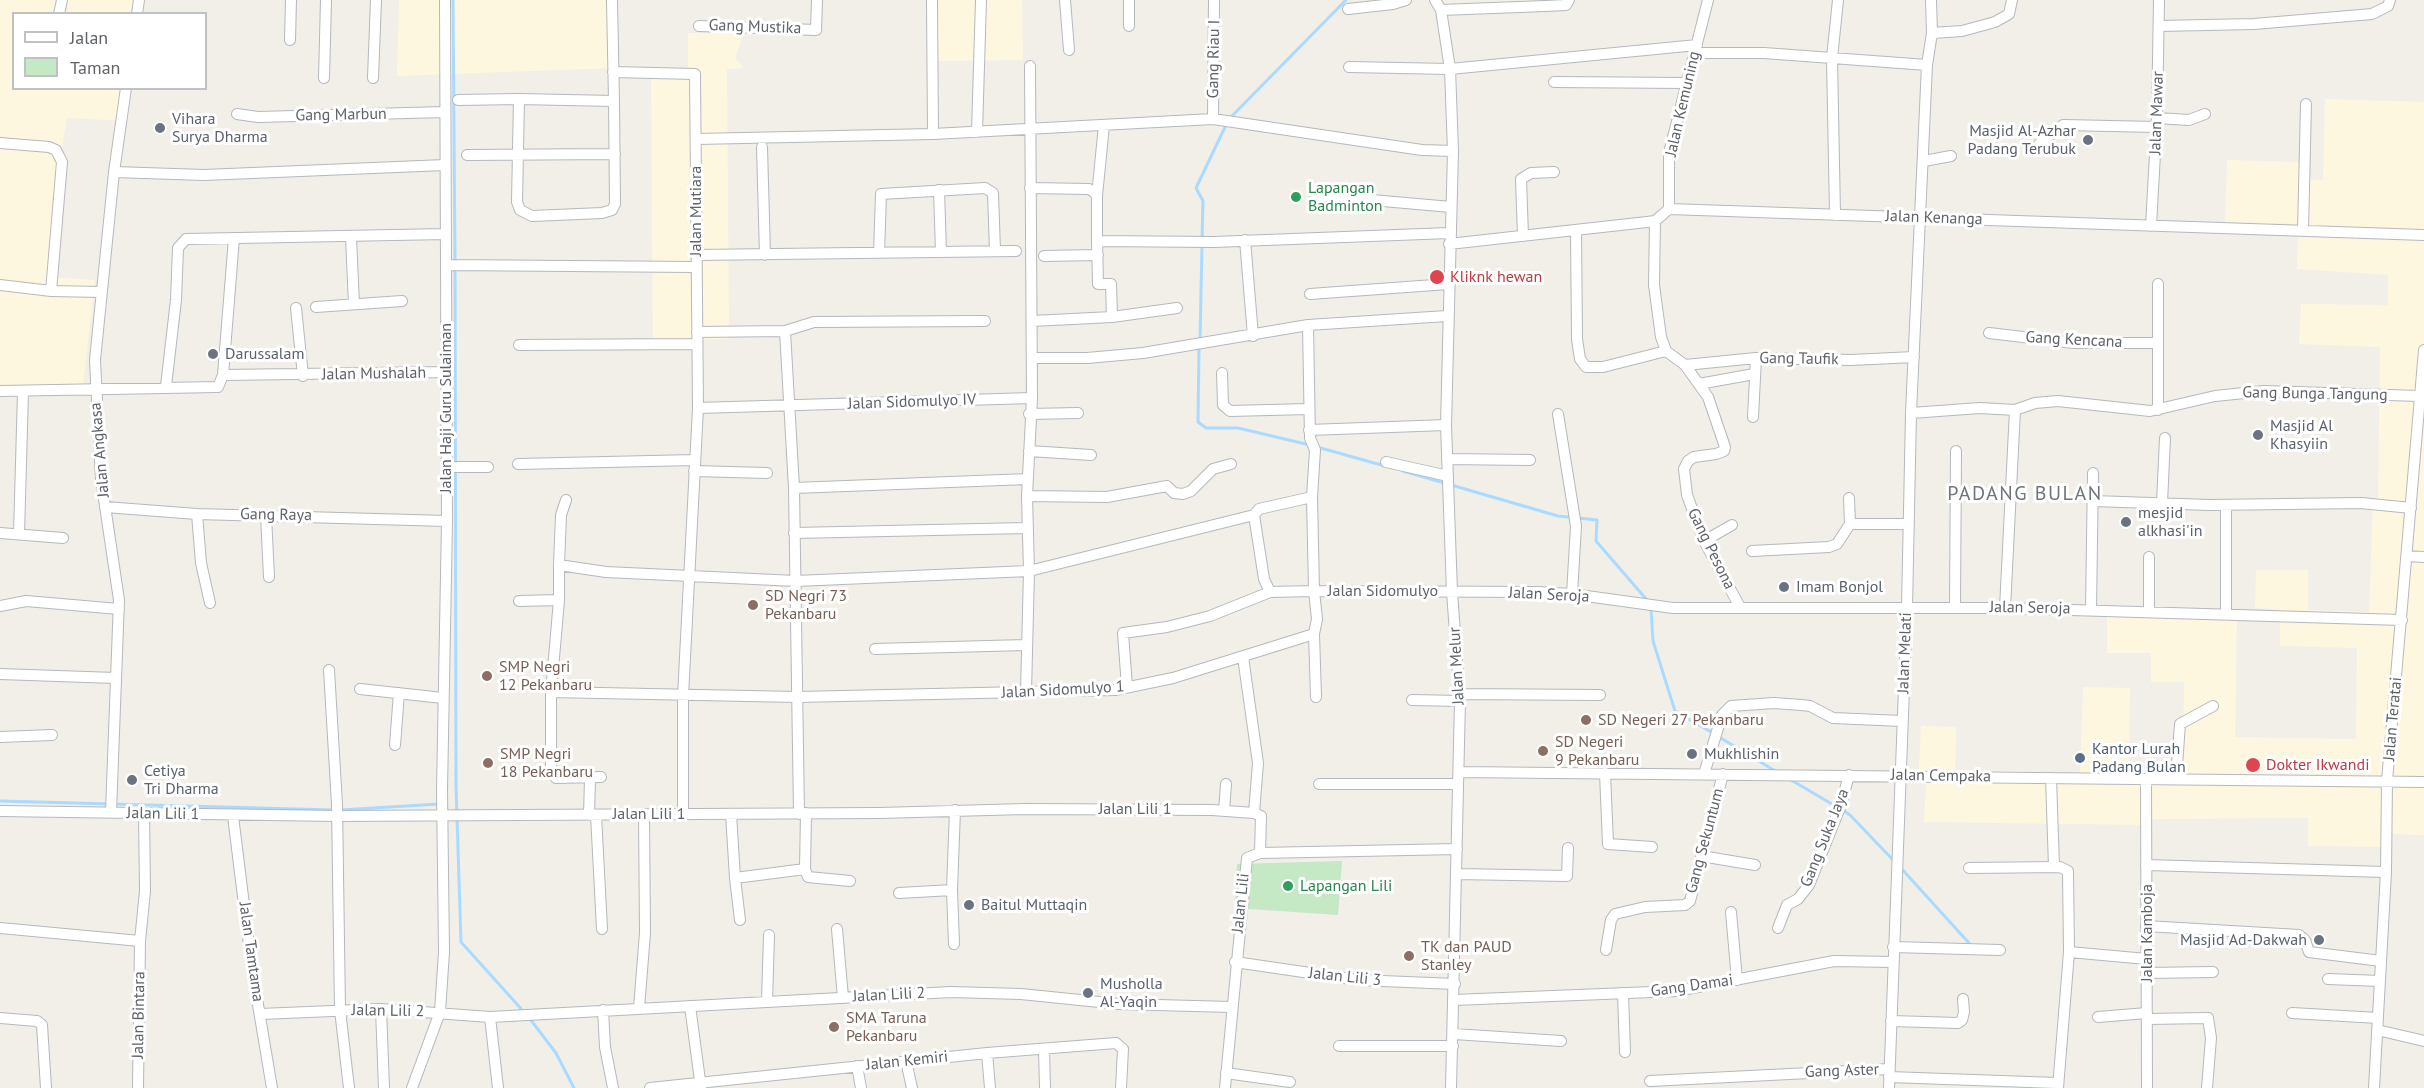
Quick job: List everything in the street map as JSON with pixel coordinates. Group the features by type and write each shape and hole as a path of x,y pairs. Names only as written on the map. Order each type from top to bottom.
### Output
{"street":[{"path":"290,40 291,0"},
{"path":"324,78 326,0"},
{"path":"373,78 376,0"},
{"name":"Jalan Haji Guru Sulaiman","path":"412,1088 440,1012 444,952 442,790 447,521 445,0"},
{"path":"519,99 517,202 520,210 532,216 602,213 612,210 615,204 615,154 612,0"},
{"name":"Gang Mustika","path":"699,26 816,30 817,0"},
{"path":"932,0 933,134"},
{"path":"978,132 981,0"},
{"path":"1065,0 1069,50"},
{"path":"1129,0 1129,26"},
{"name":"Gang Riau I","path":"1214,0 1218,119"},
{"path":"1348,9 1393,4 1406,0"},
{"path":"1435,0 1441,10 1566,5 1569,0"},
{"name":"Jalan Kemuning","path":"1670,209 1669,153 1708,0"},
{"path":"1835,215 1832,58 1838,0"},
{"name":"Jalan Melati","path":"1889,1078 1907,608 1911,413 1927,65 1932,33 1931,0"},
{"path":"1932,33 1962,31 1995,22 2009,14 2012,0"},
{"name":"Jalan Mawar","path":"2151,226 2157,123 2159,0"},
{"path":"2159,26 2254,24 2372,14 2388,6 2390,0"},
{"name":"Jalan Melur","path":"1441,10 1450,69 1453,151 1446,425 1452,592 1460,697 1452,1088"},
{"path":"1349,67 1450,69 1696,49 1927,65"},
{"path":"1026,692 1029,571 1026,528 1029,414 1032,398 1030,66"},
{"name":"Jalan Mutiara","path":"613,72 695,74 698,408 683,696 683,814"},
{"path":"1554,82 1687,83"},
{"name":"Jalan Angkasa","path":"111,809 119,609 105,507 95,391 101,292 126,90"},
{"path":"458,100 614,101"},
{"path":"2303,231 2306,104"},
{"name":"Gang Marbun","path":"237,114 258,117 445,112"},
{"path":"2039,144 2063,125 2157,123 2189,120 2205,114"},
{"path":"696,139 933,134 1218,119 1422,150 1453,151"},
{"path":"1104,125 1097,196 1098,284 1111,284 1112,317"},
{"path":"0,143 48,147 56,150 62,162 51,291"},
{"path":"762,147 765,255"},
{"path":"467,155 615,154"},
{"path":"1923,161 1951,156"},
{"path":"114,172 204,175 445,165"},
{"path":"1523,236 1521,178 1531,173 1554,172"},
{"path":"1030,188 1089,189 1097,196"},
{"path":"879,253 881,194 991,189 995,251"},
{"path":"939,190 941,252"},
{"path":"1316,195 1451,207"},
{"path":"1097,241 1214,242 1523,236 1655,221 1670,209"},
{"name":"Jalan Kenanga","path":"1670,209 2424,235"},
{"path":"1576,231 1577,339 1580,359 1586,367 1603,367 1669,352 1657,319 1654,285 1655,221"},
{"path":"166,386 175,311 178,248 183,241 192,237 351,238 446,234"},
{"path":"0,391 95,391 166,386 216,388 221,385 234,238"},
{"path":"351,238 354,304"},
{"path":"1245,240 1253,336"},
{"path":"696,255 1016,251"},
{"path":"1044,256 1098,255"},
{"path":"446,265 696,267"},
{"path":"1310,294 1448,284"},
{"path":"2158,284 2158,410"},
{"path":"0,285 51,291 101,292"},
{"path":"316,307 402,301"},
{"name":"Jalan Mushalah","path":"296,308 303,376"},
{"path":"1032,321 1112,317 1177,308"},
{"path":"1032,358 1098,357 1202,344 1308,325 1447,316"},
{"path":"519,345 697,338 785,331 814,322 986,321"},
{"path":"1308,325 1308,409 1310,434 1315,450 1312,496 1314,591 1317,619 1314,634 1316,697"},
{"path":"785,331 791,407 796,697 805,869 808,878 812,880 850,881"},
{"name":"Gang Kencana","path":"1989,333 2074,343 2158,343"},
{"name":"Jalan Teratai","path":"2374,1088 2386,872 2386,782 2424,350"},
{"name":"Gang Pesona","path":"1669,352 1685,365 1708,397 1725,447 1724,451 1694,457 1688,461 1684,469 1688,502 1704,541 1740,607"},
{"name":"Gang Taufik","path":"1685,365 1756,358 1851,360 1914,357"},
{"path":"1753,417 1756,358"},
{"name":"Jalan Mushalah","path":"223,375 303,376 446,372"},
{"path":"1222,373 1223,405 1230,411 1308,409"},
{"path":"1699,384 1754,374"},
{"name":"Gang Bunga Tangung","path":"1911,413 1980,408 2015,410 2035,403 2058,401 2139,411 2158,410 2215,396 2264,391 2420,396"},
{"path":"19,534 23,392"},
{"name":"Jalan Sidomulyo IV","path":"791,407 1032,398"},
{"path":"698,408 791,407"},
{"path":"2005,608 2015,410"},
{"path":"1029,414 1078,413"},
{"path":"1558,414 1571,508 1576,526 1572,594"},
{"path":"1310,434 1446,425"},
{"path":"2162,503 2165,438"},
{"path":"1955,608 1956,450"},
{"path":"1029,451 1091,455"},
{"path":"1447,459 1530,460"},
{"path":"1386,462 1448,478"},
{"path":"518,464 695,466 767,473"},
{"path":"1027,496 1107,497 1167,486 1173,492 1183,494 1191,491 1213,469 1231,464"},
{"path":"446,467 488,467"},
{"path":"2091,609 2093,473"},
{"path":"794,488 1028,479"},
{"path":"560,564 606,572 795,581 1029,571 1254,515 1259,509 1312,496"},
{"path":"1752,551 1829,547 1837,544 1850,524 1849,498"},
{"path":"566,500 561,515 559,600 551,693 551,771 556,778 595,778 592,815 602,929"},
{"path":"2092,501 2226,505 2361,503 2411,508"},
{"path":"2226,505 2226,614"},
{"name":"Gang Raya","path":"105,507 197,514 368,516 447,521"},
{"path":"197,514 201,563 210,603"},
{"path":"1127,687 1123,633 1167,627 1210,616 1270,592 1264,579 1254,515"},
{"path":"266,516 270,576"},
{"path":"1850,524 1907,524"},
{"path":"1704,541 1732,525"},
{"path":"794,533 1026,528"},
{"path":"0,533 63,538"},
{"path":"2407,556 2424,557"},
{"path":"2149,557 2149,611"},
{"name":"Jalan Sidomulyo","path":"1270,592 1452,592"},
{"name":"Jalan Seroja","path":"1452,592 1572,594 1657,606 2091,609 2402,620"},
{"path":"519,602 559,600"},
{"path":"0,606 26,602 119,609"},
{"name":"Jalan Sidomulyo 1","path":"551,693 796,697 1026,692 1127,687 1173,678 1314,634"},
{"path":"875,649 1026,645"},
{"path":"1244,657 1258,763 1254,813 1261,816 1260,854"},
{"path":"329,670 337,804 340,1010 349,1088"},
{"path":"0,674 116,678"},
{"path":"360,689 443,698"},
{"path":"395,745 399,693"},
{"path":"1412,700 1600,695"},
{"path":"1704,774 1722,715 1731,706 1774,703 1810,706 1833,718 1902,721"},
{"path":"2176,779 2180,724 2213,706"},
{"path":"0,737 52,735"},
{"name":"Jalan Cempaka","path":"1459,772 2424,782"},
{"path":"1605,773 1608,844 1652,847"},
{"name":"Gang Sekuntum","path":"1606,950 1611,920 1615,914 1645,907 1688,904 1723,774"},
{"name":"Gang Suka Jaya","path":"1778,928 1787,905 1798,899 1809,885 1841,805 1849,775"},
{"path":"2051,778 2054,867"},
{"name":"Jalan Kamboja","path":"2146,779 2147,1088"},
{"path":"1224,811 1226,784"},
{"path":"1319,784 1458,784"},
{"name":"Jalan Lili 1","path":"0,811 111,809 144,813 233,816 731,814 955,810 1254,813"},
{"path":"954,944 952,890 955,810"},
{"name":"Jalan Bintara","path":"138,1088 140,941 145,891 144,813"},
{"path":"639,1008 645,933 644,814"},
{"path":"731,814 740,920"},
{"name":"Jalan Tamtama","path":"233,816 272,1088"},
{"path":"1457,874 1567,876 1568,848"},
{"name":"Jalan Lili","path":"1225,1088 1245,865 1252,855 1457,849"},
{"path":"1701,856 1755,865"},
{"path":"2146,865 2386,872"},
{"path":"1969,868 2054,867 2068,871 2069,952 2057,1086"},
{"path":"735,878 805,869"},
{"path":"899,893 952,890"},
{"path":"1731,912 1737,980"},
{"path":"2146,926 2299,935 2305,940 2309,952 2381,961"},
{"path":"0,928 140,941"},
{"path":"837,929 843,998"},
{"path":"767,1002 769,935"},
{"path":"1893,947 2000,950"},
{"path":"2069,952 2147,959"},
{"name":"Jalan Lili 3","path":"1235,962 1358,980 1455,984"},
{"name":"Gang Damai","path":"1454,1000 1677,991 1834,962 1893,962"},
{"path":"2147,973 2214,972"},
{"path":"2328,979 2380,981"},
{"name":"Jalan Lili 2","path":"260,1014 381,1009 490,1017 843,998 986,993 1119,1004 1232,1007"},
{"path":"1623,993 1625,1052"},
{"path":"1891,1021 1958,1023 1964,1012 1963,999"},
{"path":"690,1006 701,1086"},
{"path":"381,1009 384,1088"},
{"path":"603,1010 605,1047 613,1088"},
{"path":"2292,1013 2378,1018"},
{"path":"490,1017 498,1088"},
{"path":"2098,1017 2208,1018 2211,1038 2207,1088"},
{"path":"0,1018 37,1022 42,1025 46,1088"},
{"path":"2377,1030 2424,1041"},
{"path":"1454,1034 1561,1041"},
{"name":"Jalan Kemiri","path":"650,1088 701,1086 857,1066 987,1053 1121,1045 1121,1088"},
{"path":"1339,1046 1453,1046"},
{"path":"1044,1049 1045,1088"},
{"path":"987,1053 990,1088"},
{"path":"906,1061 912,1088"},
{"path":"857,1066 861,1088"},
{"path":"1226,1073 1290,1082"},
{"path":"787,1075 790,1088"},
{"name":"Gang Aster","path":"1650,1081 1889,1078 2057,1086"}],"shaded area":[{"path":"0,0 145,0 143,12 12,12 12,90 132,90 127,121 67,118 63,142 48,277 95,280 82,394 0,391"},
{"path":"399,0 614,0 614,68 397,76"},
{"path":"929,0 1022,0 1023,60 931,61"},
{"path":"688,33 744,33 735,58 744,68 727,69 729,339 653,340 651,69 688,69"},
{"path":"2325,99 2424,102 2424,835 2385,834 2384,847 2308,846 2308,818 2148,819 2147,825 1924,822 1926,785 1919,769 1921,726 1956,727 1955,770 2080,773 2083,687 2130,688 2129,772 2183,773 2184,682 2151,682 2151,653 2107,653 2107,615 2237,618 2235,737 2356,739 2357,648 2280,646 2280,609 2255,608 2256,570 2308,570 2308,610 2369,612 2373,500 2378,498 2380,347 2299,344 2301,304 2388,305 2388,275 2297,269 2298,224 2225,222 2227,160 2299,162 2299,179 2323,180"}],"green space":[{"name":"Lapangan Lili","path":"1342,861 1338,915 1235,908 1237,864"}],"waterway":[{"path":"453,0 455,262"},
{"path":"1229,119 1346,0"},
{"path":"1202,239 1203,201 1196,188 1226,125"},
{"path":"1200,341 1202,245"},
{"path":"455,268 456,786 461,942 524,1012"},
{"path":"1199,347 1198,422 1206,428 1238,428 1310,445"},
{"path":"1317,447 1385,466"},
{"path":"1403,471 1558,516 1597,520 1596,541 1647,600"},
{"path":"1651,609 1653,641 1675,711 1713,733"},
{"path":"1719,737 1777,772"},
{"path":"1791,780 1837,807"},
{"path":"0,801 334,810"},
{"path":"341,810 439,804"},
{"path":"1843,810 1895,862"},
{"path":"1900,867 1969,943"},
{"path":"530,1019 556,1053 574,1088"}],"place":[{"name":"Vihara Surya Dharma","path":"160,128"},
{"name":"Masjid Al-Azhar Padang Terubuk","path":"2088,140"},
{"name":"Lapangan Badminton","path":"1296,197"},
{"name":"Kliknk hewan","path":"1437,277"},
{"name":"Darussalam","path":"213,354"},
{"name":"Masjid Al Khasyiin","path":"2258,435"},
{"name":"mesjid alkhasi'in","path":"2126,522"},
{"name":"Imam Bonjol","path":"1784,587"},
{"name":"SD Negri 73 Pekanbaru","path":"753,605"},
{"name":"SMP Negri 12 Pekanbaru","path":"487,676"},
{"name":"SD Negeri 27 Pekanbaru","path":"1586,720"},
{"name":"SD Negeri 9 Pekanbaru","path":"1543,751"},
{"name":"Mukhlishin","path":"1692,754"},
{"name":"Kantor Lurah Padang Bulan","path":"2080,758"},
{"name":"SMP Negri 18 Pekanbaru","path":"488,763"},
{"name":"Dokter Ikwandi","path":"2253,765"},
{"name":"Cetiya Tri Dharma","path":"132,780"},
{"name":"Lapangan Lili","path":"1288,886"},
{"name":"Baitul Muttaqin","path":"969,905"},
{"name":"Masjid Ad-Dakwah","path":"2319,940"},
{"name":"TK dan PAUD Stanley","path":"1409,956"},
{"name":"Musholla Al-Yaqin","path":"1088,993"},
{"name":"SMA Taruna Pekanbaru","path":"834,1027"}],"district":[{"name":"PADANG BULAN","path":"2025,494"}]}
